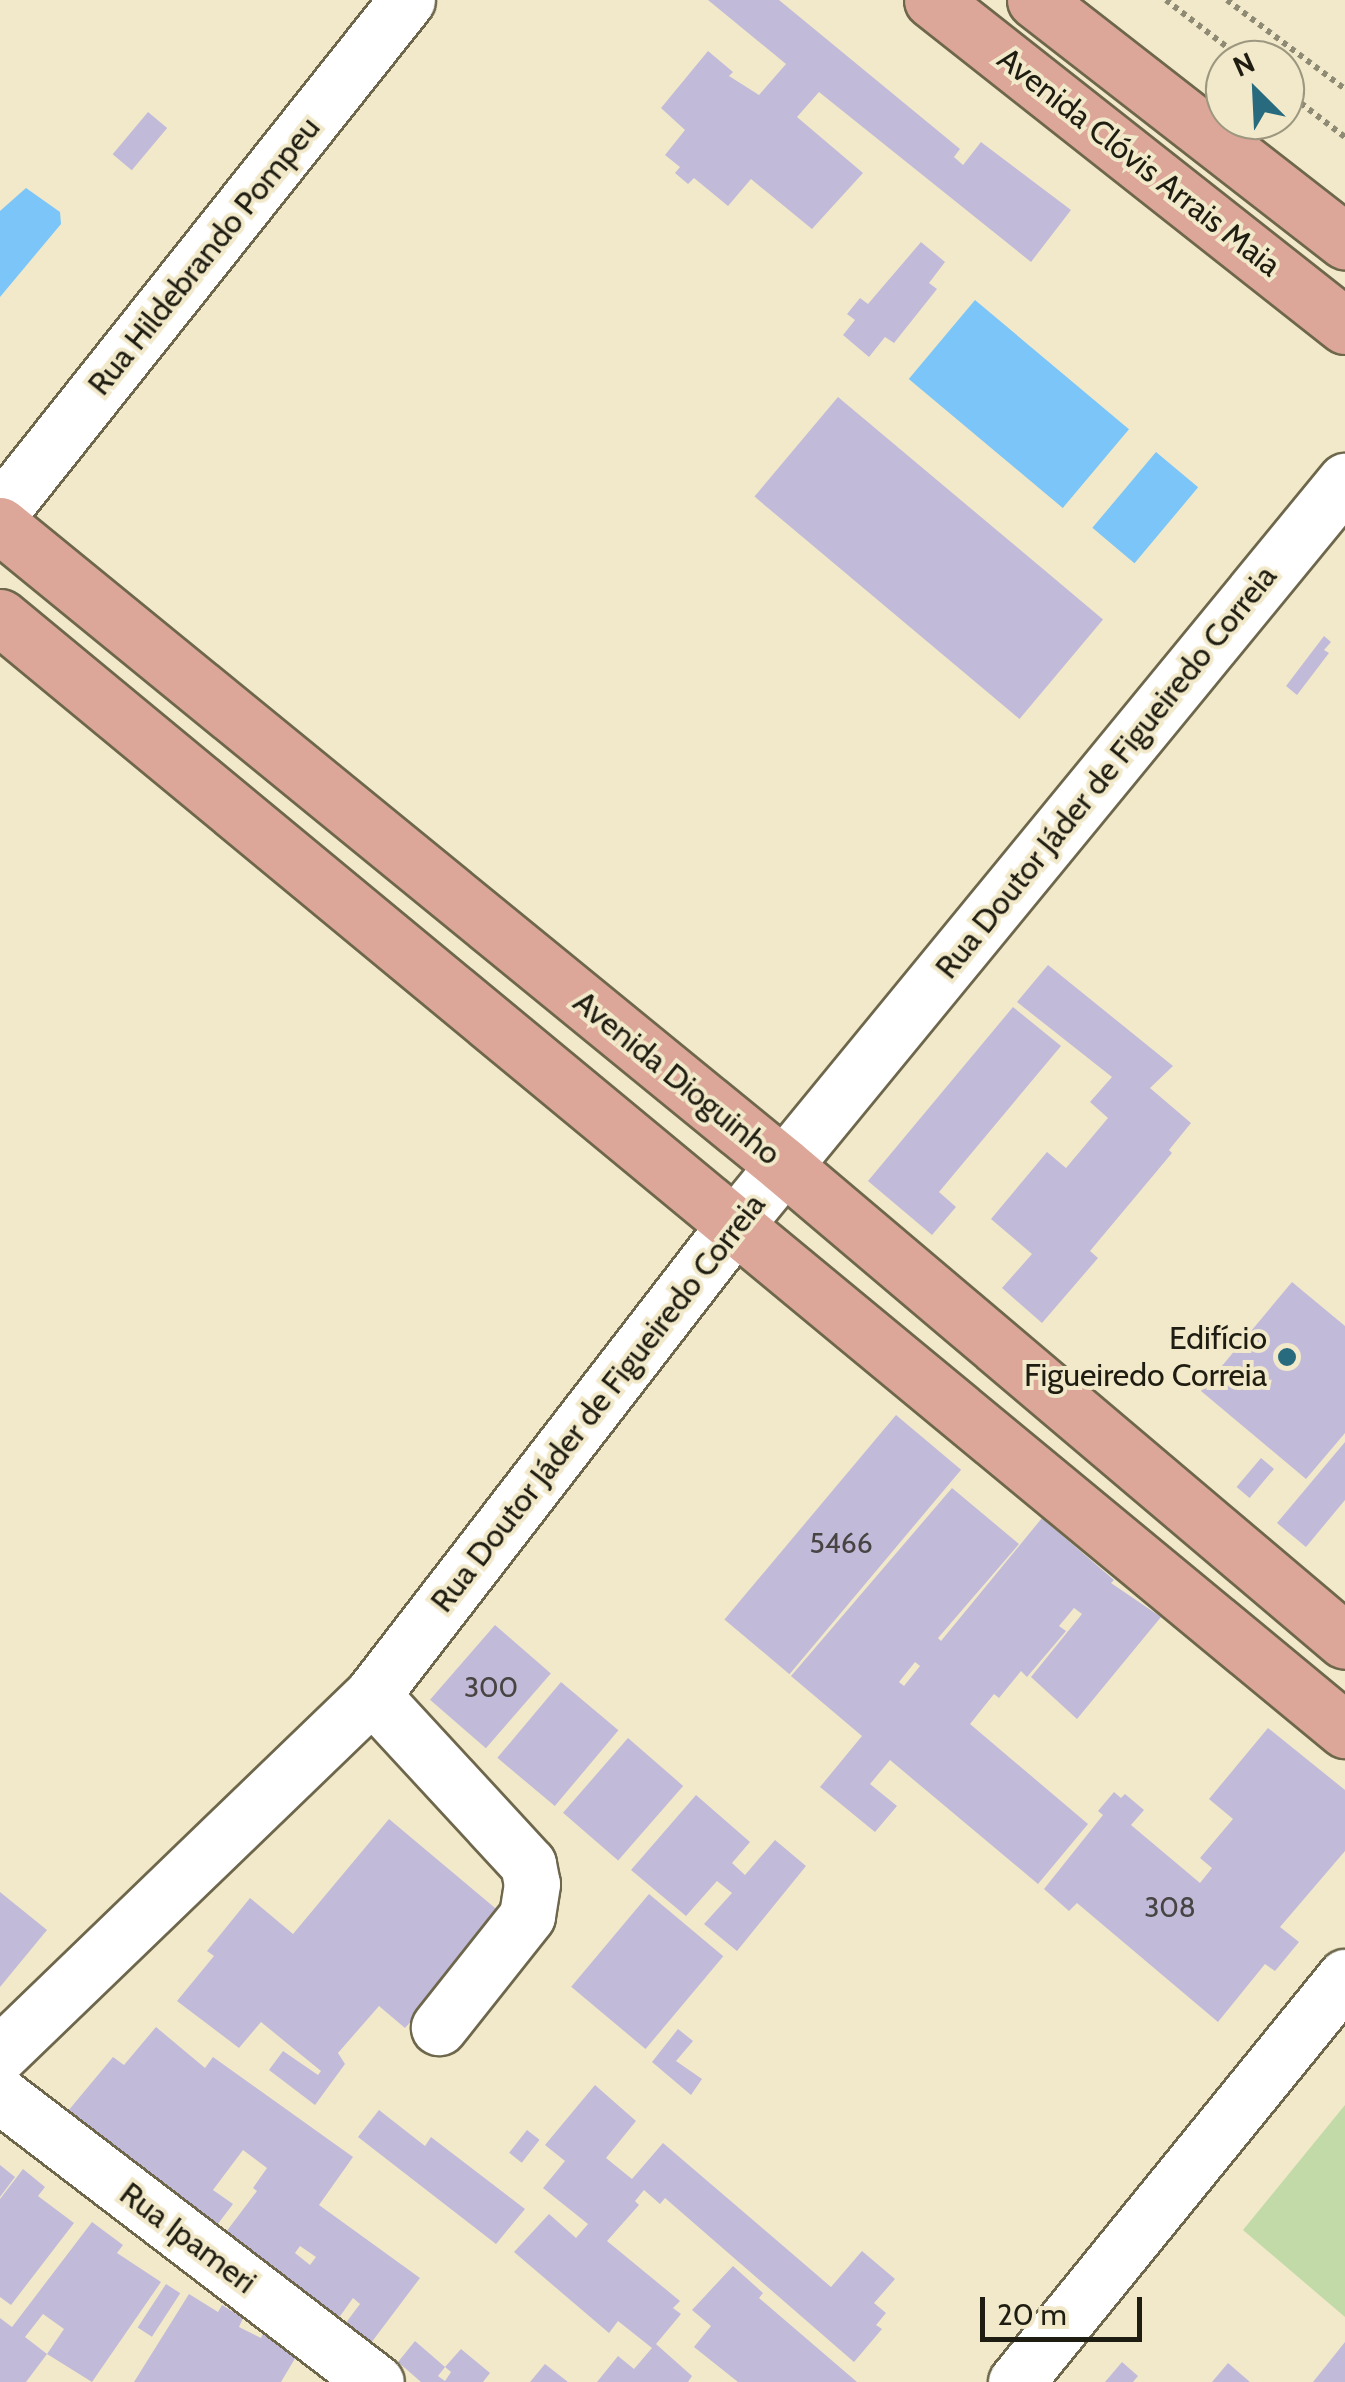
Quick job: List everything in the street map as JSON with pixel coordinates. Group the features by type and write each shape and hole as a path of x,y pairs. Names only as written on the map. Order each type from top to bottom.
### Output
{"main road":[{"name":"Avenida Clóvis Arrais Maia","path":"932,0 1345,326"},
{"name":"Avenida Clóvis Arrais Maia","path":"1035,0 1345,241"},
{"name":"Avenida Dioguinho","path":"0,525 784,1166 1345,1641"},
{"path":"0,617 1345,1730"}],"street":[{"name":"Rua Hildebrando Pompeu","path":"0,512 408,0"},
{"name":"Rua Doutor Jáder de Figueiredo Correia","path":"0,2054 372,1695 734,1226 1345,481"},
{"path":"372,1695 528,1864 532,1884 527,1916 439,2027"},
{"path":"1016,2382 1345,1977"},
{"name":"Rua Ipameri","path":"0,2095 376,2382"}],"path":[{"path":"1166,0 1218,40"},
{"path":"1227,0 1345,89"},
{"path":"1305,107 1345,138"}],"green space":[{"path":"1345,2105 1345,2317 1243,2230"}],"water":[{"path":"26,188 60,212 61,224 0,297 0,211"},
{"path":"975,300 1129,429 1063,508 909,379"},
{"path":"1156,452 1198,487 1134,563 1092,528"}],"building":[{"path":"708,0 779,0 960,149 954,157 963,165 981,142 1071,210 1031,262 819,92 797,117 863,173 812,229 751,179 728,206 694,178 688,184 675,173 680,167 665,155 685,130 661,108 708,51 733,72 729,76 759,95 786,64"},
{"path":"148,112 167,128 132,170 113,154"},
{"path":"921,242 945,262 929,283 937,289 894,343 885,337 869,357 843,335 855,320 847,314 860,298 868,304"},
{"path":"838,397 1103,619 1019,719 754,497"},
{"path":"1324,636 1331,642 1324,650 1329,653 1297,695 1286,686"},
{"path":"1048,965 1173,1066 1150,1088 1191,1123 1169,1150 1172,1153 1090,1251 1098,1258 1042,1323 1002,1288 1032,1254 991,1219 1047,1152 1066,1168 1108,1118 1090,1102 1112,1077 1017,1002"},
{"path":"1013,1007 1061,1046 939,1192 956,1207 932,1235 868,1181"},
{"name":"Edifício Figueiredo Correia","path":"1292,1282 1345,1326 1345,1433 1306,1479 1201,1391"},
{"path":"896,1415 961,1470 789,1674 724,1620"},
{"path":"1345,1442 1345,1500 1306,1547 1277,1523"},
{"path":"1261,1458 1274,1469 1250,1498 1237,1487"},
{"path":"952,1488 1019,1544 938,1638 941,1641 1042,1518 1114,1580 1111,1583 1161,1617 1077,1719 1031,1677 1082,1614 1074,1608 1059,1626 1066,1631 1027,1677 1021,1671 999,1698 994,1694 970,1724 1088,1824 1038,1884 890,1760 870,1784 897,1806 875,1832 820,1787 862,1736 791,1676","holes":["915,1662 920,1666 904,1686 899,1682"]},
{"path":"495,1625 551,1674 486,1748 430,1700"},
{"path":"561,1682 618,1730 555,1806 497,1758"},
{"path":"1268,1728 1345,1790 1345,1851 1280,1927 1299,1942 1275,1971 1265,1964 1218,2022 1077,1903 1069,1911 1044,1889 1103,1815 1098,1811 1114,1792 1121,1798 1125,1794 1144,1810 1131,1825 1200,1883 1212,1868 1200,1858 1233,1819 1209,1799"},
{"path":"628,1738 683,1786 618,1861 563,1813"},
{"path":"696,1795 750,1842 732,1863 745,1875 775,1840 806,1866 737,1951 704,1924 732,1893 717,1881 686,1916 631,1870"},
{"path":"389,1819 507,1918 405,2028 379,2006 338,2053 345,2064 315,2105 269,2070 283,2051 318,2075 321,2071 261,2022 239,2048 177,2001 214,1956 207,1951 250,1898 293,1934"},
{"path":"0,1892 47,1930 0,1987"},
{"path":"649,1894 723,1956 646,2049 571,1987"},
{"path":"156,2027 205,2068 213,2057 353,2157 319,2205 420,2278 371,2343 345,2324 360,2304 353,2298 338,2319 223,2236 257,2191 253,2188 267,2168 243,2150 213,2190 233,2204 214,2229 63,2117 113,2057 124,2065","holes":["300,2246 316,2257 310,2265 295,2253"]},
{"path":"678,2029 693,2041 676,2061 702,2079 691,2095 652,2062"},
{"path":"595,2085 636,2121 606,2158 632,2179 663,2143 831,2287 862,2251 895,2279 874,2303 886,2313 876,2325 882,2329 854,2362 665,2198 660,2204 644,2190 635,2201 639,2205 607,2241 680,2301 673,2308 681,2314 656,2344 692,2376 688,2382 597,2382 618,2356 634,2369 652,2348 618,2321 609,2333 514,2252 549,2214 576,2238 588,2224 543,2188 565,2161 545,2145"},
{"path":"379,2110 425,2146 431,2137 525,2209 496,2244 358,2137"},
{"path":"527,2130 540,2140 522,2163 509,2153"},
{"path":"0,2165 15,2177 0,2197"},
{"path":"23,2169 45,2187 38,2196 74,2223 11,2305 0,2297 0,2199"},
{"path":"92,2222 123,2245 117,2253 161,2282 92,2382 47,2354 26,2382 0,2382 0,2318 12,2327","holes":["43,2314 64,2329 47,2354 25,2337"]},
{"path":"733,2266 763,2293 759,2298 857,2382 738,2382 694,2347 711,2326 692,2310"},
{"path":"166,2284 180,2293 152,2337 138,2328"},
{"path":"189,2294 218,2312 222,2305 243,2318 239,2327 261,2338 265,2330 300,2350 281,2382 134,2382"},
{"path":"415,2341 445,2367 461,2349 490,2373 483,2382 421,2382 398,2362","holes":["445,2367 451,2372 445,2381 438,2376"]},
{"path":"1345,2342 1345,2382 1313,2382"},
{"path":"1122,2362 1138,2376 1133,2382 1105,2382"},
{"path":"1228,2363 1250,2382 1212,2382"},
{"path":"545,2364 568,2382 530,2382"}],"place":[{"name":"Edifício Figueiredo Correia","path":"1287,1357"}]}
